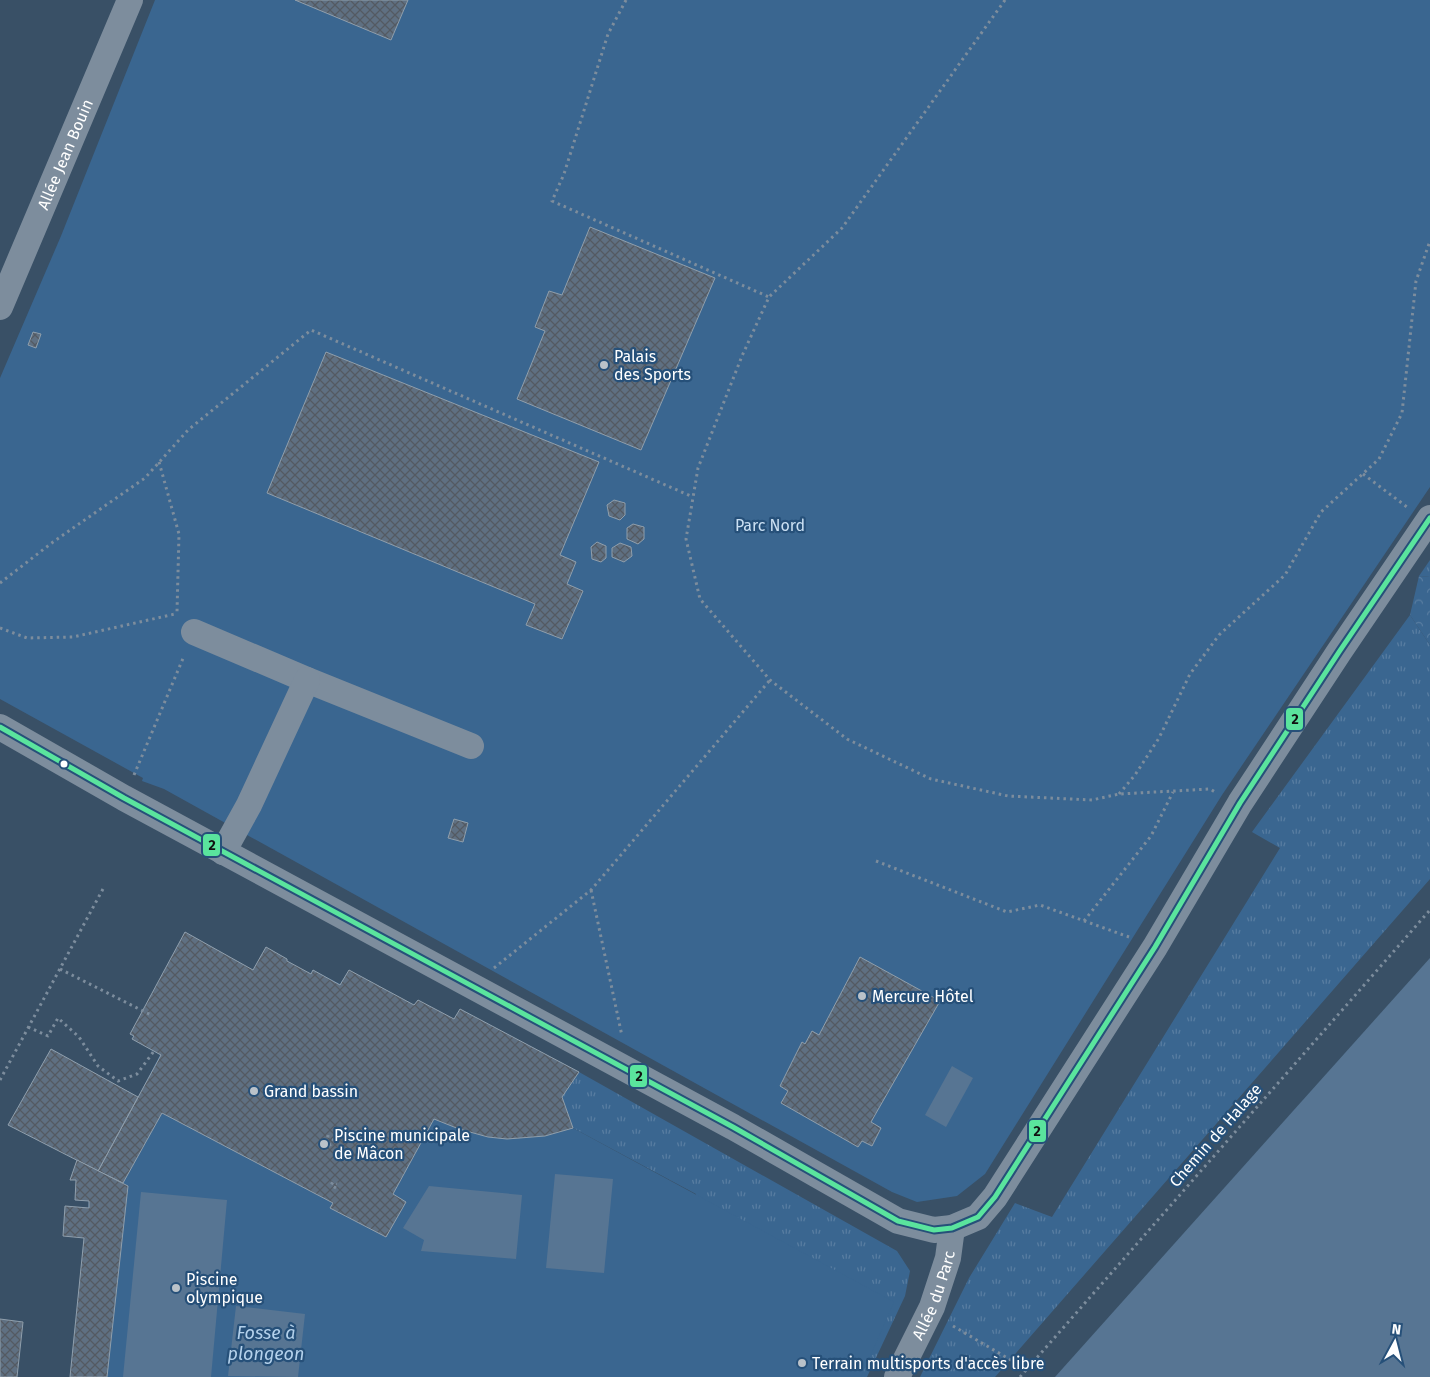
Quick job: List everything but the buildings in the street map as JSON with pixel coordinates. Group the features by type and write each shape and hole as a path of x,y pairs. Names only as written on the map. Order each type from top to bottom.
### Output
{"street":[{"name":"Allée Jean Bouin","path":"0,307 130,0"},
{"name":"Allée du Parc","path":"897,1377 932,1307 948,1258 952,1228 978,1217 995,1197 1155,947 1240,803 1339,652 1429,521"},
{"path":"194,632 471,746"},
{"path":"223,852 249,806 308,680"},
{"path":"0,727 124,798 733,1127 898,1222 934,1230 952,1228"}],"path":[{"path":"626,0 608,34 564,174 552,201 769,297"},
{"path":"1005,0 842,228 769,297 742,356 698,468 686,539 700,599 770,680 847,739 931,778 1008,796 1092,800 1119,794 1210,789 1240,803"},
{"path":"1119,794 1159,738 1190,674 1219,635 1285,575 1321,512 1379,459 1402,413 1416,281 1430,241"},
{"path":"0,583 53,542 145,478 188,430 312,330 693,497"},
{"path":"0,628 28,638 73,637 177,613 179,534 159,462"},
{"path":"1363,474 1429,521"},
{"path":"124,798 194,632"},
{"path":"472,985 591,890 770,680"},
{"path":"1084,921 1151,836 1174,791"},
{"path":"876,861 1007,912 1040,905 1155,947"},
{"path":"0,1080 104,887"},
{"path":"591,890 629,1071"},
{"name":"Chemin de Halage","path":"1020,1377 1430,910"},
{"path":"60,969 153,1016"},
{"path":"28,1028 48,1036 58,1018 79,1037 98,1066 118,1081 136,1074 154,1051"},
{"path":"328,1135 327,1146 332,1144 335,1136"},
{"path":"932,1307 956,1329 1026,1369"}],"green space":[{"name":"Parc Nord","path":"155,0 1430,0 1430,487 1222,795 985,1174 957,1196 917,1202 892,1192 164,789 142,781 143,778 0,699 0,378 61,236"},
{"path":"1430,560 1430,577 1419,576"},
{"path":"1419,576 1430,577 1430,645 1410,615"},
{"path":"1410,615 1430,645 1430,879 995,1377 920,1377 969,1278 1015,1203 1052,1217 1280,848 1252,832"},
{"name":"Piscine municipale de Mâcon","path":"185,932 253,970 266,947 310,974 313,970 340,984 349,970 414,1005 418,1000 454,1019 460,1009 579,1072 562,1097 573,1128 894,1302 861,1377 70,1377 84,1238 63,1236 65,1206 88,1208 89,1201 75,1200 76,1180 70,1180 77,1160 8,1125 51,1049 138,1097 160,1055 132,1039 133,1036 130,1034"},
{"path":"579,1072 897,1251 910,1271 905,1296 867,1377 684,1377 696,1194 573,1128 562,1097"}],"water":[{"path":"1430,958 1430,1377 1055,1377"},
{"path":"952,1066 973,1078 946,1127 925,1115"},
{"path":"555,1174 613,1179 604,1273 546,1268"},
{"path":"429,1186 522,1195 516,1259 421,1251 424,1240 403,1228"},
{"name":"Piscine olympique","path":"141,1192 227,1200 211,1377 123,1377"},
{"name":"Fosse à plongeon","path":"236,1306 305,1314 298,1377 228,1376"}],"transit line":[{"name":"2","path":"0,727 124,798 733,1127 898,1221 934,1230 952,1228 978,1217 995,1197 1155,947 1240,803 1430,518"}],"place":[{"name":"Palais des Sports","path":"604,365"},
{"name":"Mercure Hôtel","path":"862,996"},
{"name":"Grand bassin","path":"254,1091"},
{"name":"Piscine municipale de Mâcon","path":"324,1144"},
{"name":"Piscine olympique","path":"176,1288"},
{"name":"Terrain multisports d'accès libre","path":"802,1363"}]}
